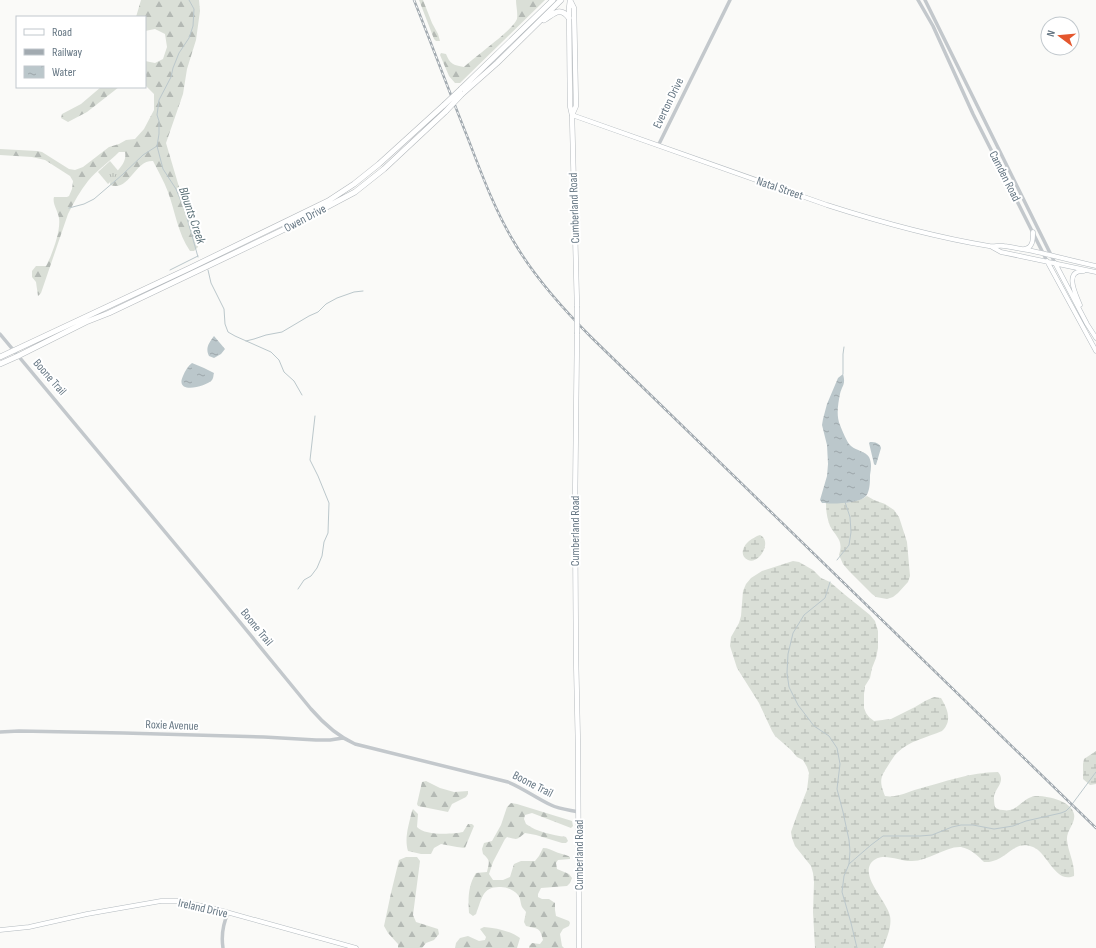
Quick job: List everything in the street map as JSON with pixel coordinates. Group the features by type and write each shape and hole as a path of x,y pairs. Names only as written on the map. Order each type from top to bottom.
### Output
{"highway":[{"name":"Owen Drive","path":"0,364 289,227 355,192 384,169 446,111 462,92 553,0"},
{"name":"Owen Drive","path":"0,357 328,201 379,165 444,105 497,63 561,0"},
{"path":"536,24 560,11 565,13 569,18"},
{"path":"355,192 354,188 376,171 379,165"},
{"path":"324,208 325,205 347,192 349,187"},
{"path":"169,285 170,281 196,267 197,264"},
{"path":"144,296 146,292 163,284 165,279"}],"main road":[{"name":"Cumberland Road","path":"570,0 570,106 572,115 577,306 575,507 579,948"},
{"name":"Cumberland Road","path":"570,0 574,8 576,106 572,115"},
{"name":"Natal Street","path":"572,115 866,217 905,228 992,247 1001,252 1096,272"},
{"path":"1021,249 1027,248 1033,242 1033,232"},
{"name":"Natal Street","path":"992,247 1003,246 1021,249 1096,266"},
{"name":"Camden Road","path":"1047,261 1096,351"},
{"name":"Camden Road","path":"1055,263 1096,338"},
{"path":"1087,324 1072,282 1074,274 1077,272 1096,272"},
{"name":"Ireland Drive","path":"0,930 29,927 87,914 169,901 197,904 356,948"}],"street":[{"name":"Everton Drive","path":"658,146 730,0"},
{"name":"Camden Road","path":"918,0 933,26 973,114 1047,261"},
{"name":"Camden Road","path":"925,0 1055,263"},
{"name":"Boone Trail","path":"0,334 206,580 314,714 324,724 343,738 355,744 508,782 552,805 578,812"},
{"name":"Roxie Avenue","path":"0,732 109,733 264,737 316,740 343,738"},
{"path":"223,948 222,930 228,913"}],"green space":[{"path":"141,0 199,0 200,11 196,40 187,69 183,94 166,143 198,247 194,251 190,251 182,237 163,180 153,161 141,165 122,184 117,186 110,185 113,177 124,162 125,152 119,152 92,177 82,189 75,201 68,214 41,293 38,296 36,282 32,277 32,271 36,266 46,266 56,243 59,229 59,218 54,197 69,196 73,181 70,176 45,160 32,157 0,155 0,149 42,152 69,169 75,170 83,167 109,147 126,140 135,139 144,129 154,110 154,94 146,86 146,61 155,63 163,59 167,47 165,34 155,29 146,31 146,16 136,16"},
{"path":"419,0 423,0 440,41 436,41 434,39"},
{"path":"516,0 545,0 460,83 455,83 449,76 440,55 441,53 446,54 452,64 464,67 514,24 517,19"},
{"path":"100,88 118,88 87,112 68,122 61,118 62,114 81,104"},
{"path":"110,161 120,173 108,184 98,172"},
{"path":"867,496 894,510 899,517 907,542 910,576 908,582 898,593 887,599 876,597 872,594 843,564 839,555 841,546 840,542 830,526 826,512 826,503 852,502"},
{"path":"760,535 764,538 765,542 763,552 756,559 752,561 748,560 743,554 744,548 749,541"},
{"path":"793,561 799,562 813,570 821,578 830,582 870,615 875,621 878,631 878,648 870,678 865,686 864,694 864,708 869,717 874,721 891,719 934,697 941,698 945,706 948,719 942,731 902,748 893,758 881,779 885,796 898,795 968,776 988,772 998,772 1001,781 994,796 994,803 997,809 1012,809 1030,797 1040,796 1064,802 1072,809 1074,817 1067,840 1074,876 1062,876 1052,867 1038,850 1026,845 1016,847 999,859 989,862 984,862 971,851 961,847 949,849 925,859 912,861 880,857 871,863 869,876 890,916 890,928 883,948 815,948 813,873 811,866 795,846 791,832 807,790 809,773 803,760 797,757 775,736 759,703 737,668 730,646 731,637 739,623 741,616 743,591 746,584 751,578 762,571"},
{"path":"1096,751 1096,784 1090,785 1083,779 1083,764 1084,759"},
{"path":"426,781 440,788 454,792 468,791 468,794 466,797 452,804 448,812 418,806 417,804 422,782"},
{"path":"511,803 572,821 573,826 571,828 532,813 525,815 524,819 526,824 530,827 545,833 566,837 568,841 566,843 562,843 525,833 517,839 507,837 493,862 489,874 493,880 503,880 510,877 514,864 521,861 535,861 543,848 570,857 570,859 558,860 556,863 557,869 569,874 572,878 570,883 567,886 541,888 538,894 538,897 542,899 549,899 555,903 556,916 569,921 570,923 569,926 563,929 560,934 562,946 564,948 529,948 532,943 540,944 543,940 541,933 536,928 526,926 524,922 526,912 522,907 519,896 508,888 495,887 486,891 476,914 473,916 469,913 469,893 471,882 476,873 487,872 489,862 483,854 482,849 484,843 492,841 501,825 507,807"},
{"path":"413,809 418,814 417,827 426,832 446,834 463,832 468,824 472,824 474,826 465,848 441,844 434,848 431,854 421,854 408,851 408,826"},
{"path":"406,857 417,857 420,861 413,915 416,922 438,929 439,934 434,940 426,943 422,948 398,948 398,944 384,926 399,860"},
{"path":"484,927 503,930 520,938 517,948 455,948 456,943 460,938 468,936 479,941 485,940 486,937 480,929"}],"water":[{"path":"214,336 225,349 221,354 214,358 209,356 207,350 209,343"},
{"path":"192,363 214,373 212,380 209,383 192,388 183,386 181,382 183,376"},
{"path":"843,374 844,383 838,406 839,421 849,444 869,457 871,462 870,486 866,496 858,501 822,503 820,500 827,476 828,464 827,445 822,425 827,404 838,378"},
{"path":"870,442 877,443 881,448 876,465 874,464"}],"waterway":[{"name":"Blounts Creek","path":"189,0 194,9 193,26 189,38 179,53 171,77 159,100 157,115 159,121 159,134 157,146 163,169 176,189 185,211 198,257"},
{"path":"69,208 84,204 94,199 143,155 157,146"},
{"path":"170,270 198,256"},
{"name":"Blounts Creek","path":"208,270 211,283 224,309 225,324 228,332 271,352 279,360 284,372 294,381 302,395"},
{"name":"Blounts Creek","path":"246,341 282,332 318,312 326,304 337,298 354,292 363,291"},
{"path":"843,374 844,347"},
{"path":"298,589 304,580 311,576 317,568 328,533 329,503 310,460 315,416"},
{"path":"837,560 849,545 851,532 850,517 845,502"},
{"path":"830,582 825,598 804,615 793,633 788,654 787,673 789,687 798,705 814,726 829,736 837,748 840,764 837,789 849,840 850,851 849,864 844,876 842,892 857,948"},
{"path":"849,864 883,836 932,835 961,825 973,825 994,829 1013,826 1026,821 1061,813 1070,807 1096,772"}],"railway":[{"path":"414,0 494,203 522,255 550,293 592,338 1096,828"}]}
